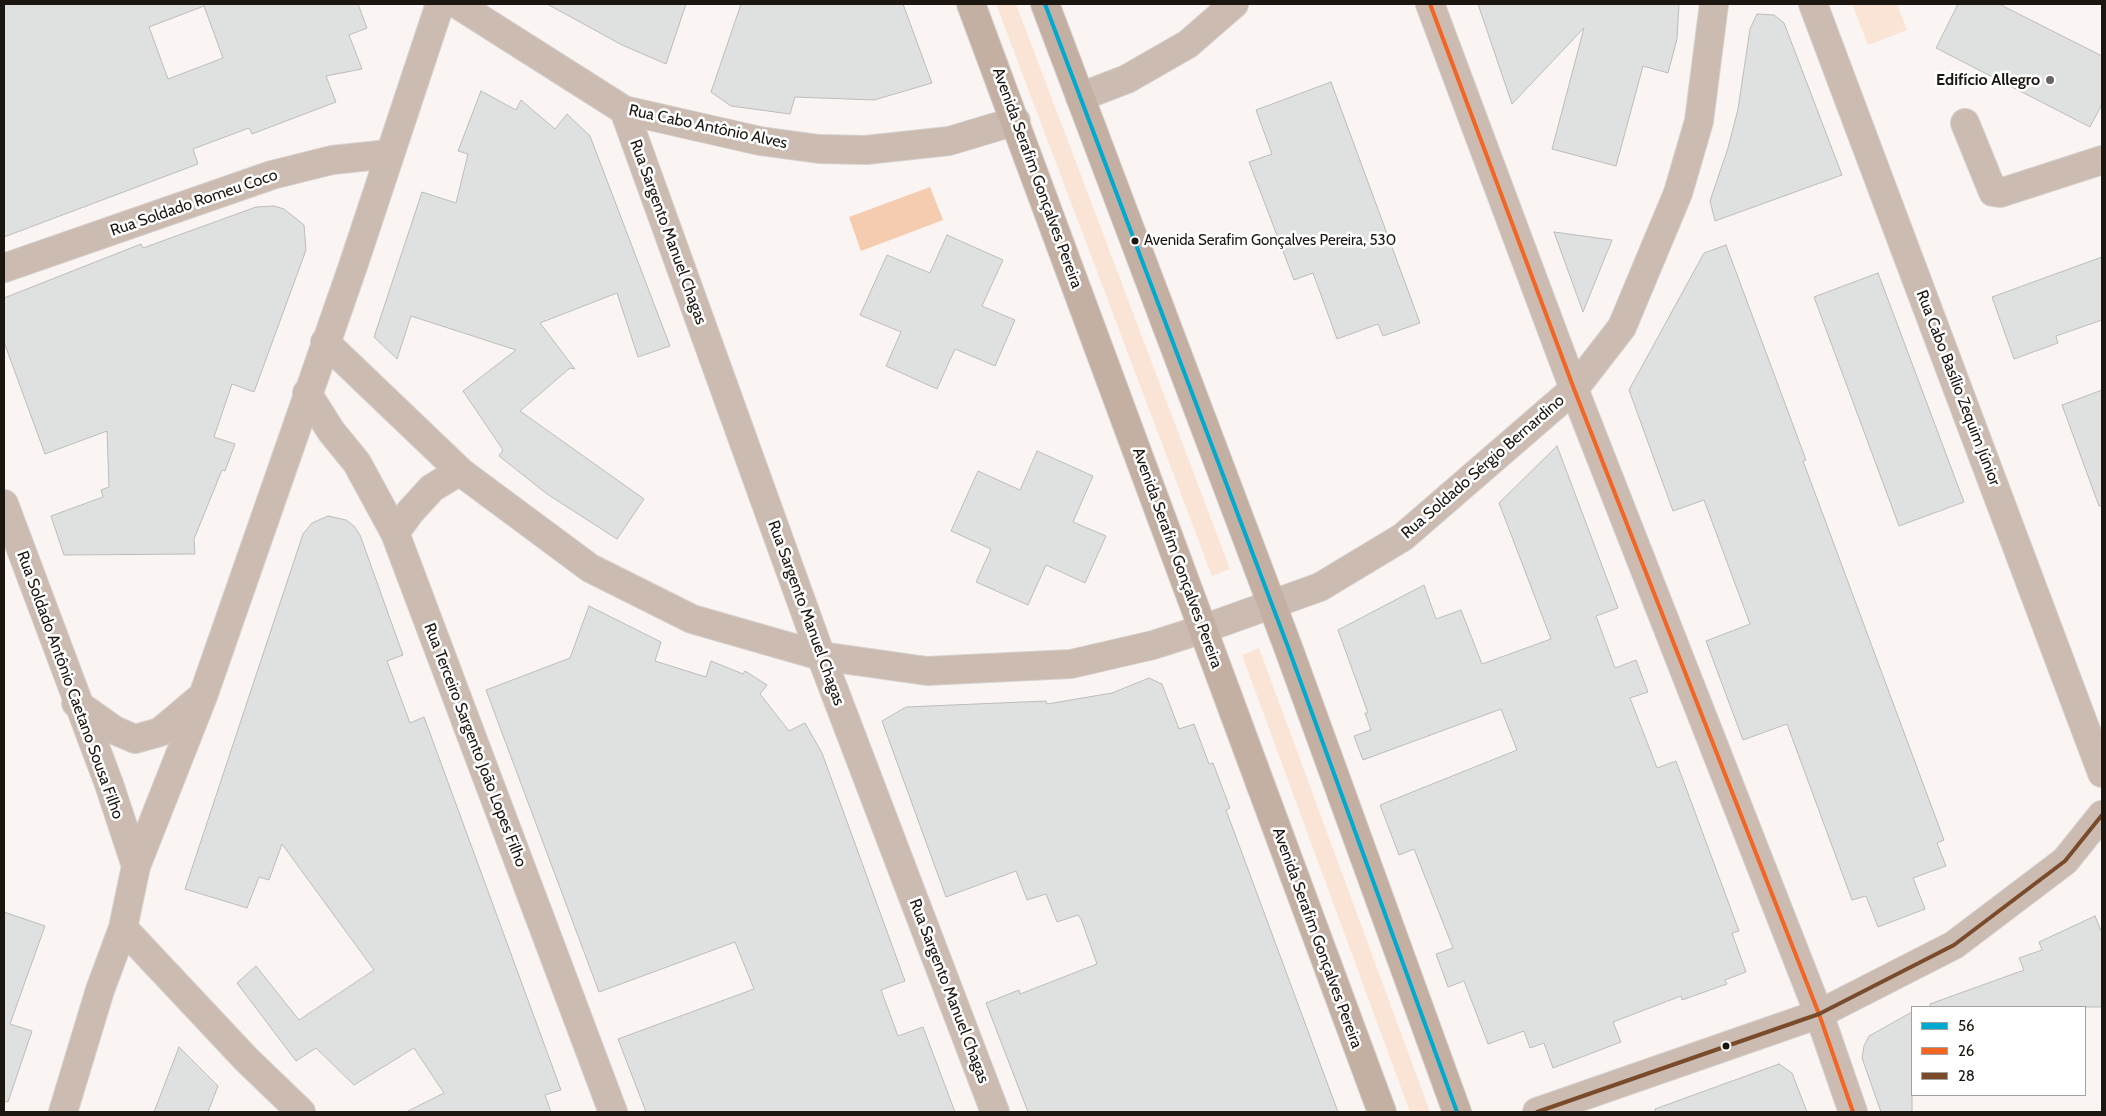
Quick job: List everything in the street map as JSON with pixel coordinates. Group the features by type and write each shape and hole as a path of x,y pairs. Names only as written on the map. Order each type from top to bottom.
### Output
{"main road":[{"name":"Avenida Serafim Gonçalves Pereira","path":"971,4 1016,121 1382,1112"},
{"path":"1045,4 1272,605 1457,1112"}],"street":[{"path":"63,1112 100,990 123,928 136,866 203,696 440,4"},
{"name":"Rua Cabo Antônio Alves","path":"457,4 624,110 760,142 819,149 866,150 949,141 1016,121"},
{"path":"1080,97 1127,79 1188,44 1234,4"},
{"path":"1430,4 1574,389 1819,1014 1853,1112"},
{"name":"Rua Soldado Sérgio Bernardino","path":"325,342 462,473 590,568 692,619 820,656 927,671 1071,664 1152,645 1204,630 1320,587 1403,537 1574,389 1622,327 1678,193 1699,121 1714,4"},
{"name":"Rua Cabo Basílio Zequim Júnior","path":"1813,4 2102,773"},
{"name":"Rua Sargento Manuel Chagas","path":"624,110 820,656 995,1112"},
{"path":"1965,123 1993,192 2000,193 2102,160"},
{"name":"Rua Soldado Romeu Coco","path":"4,268 272,175 332,160 389,154"},
{"name":"Rua Terceiro Sargento João Lopes Filho","path":"307,392 331,430 357,463 395,533 612,1112"},
{"path":"395,533 410,512 432,488 455,474 462,473"},
{"name":"Rua Soldado Antônio Caetano Sousa Filho","path":"4,504 76,703 108,784 136,866"},
{"path":"76,703 119,732 135,739 160,732 203,696"},
{"path":"1537,1112 1819,1014 1954,944 2065,861 2102,814"},
{"path":"123,928 246,1060 301,1112"}],"shaded area":[{"path":"996,4 1016,4 1230,569 1212,576"},
{"path":"1852,4 1897,4 1907,30 1868,45"},
{"path":"930,187 943,220 861,251 849,217"},
{"path":"1259,648 1430,1112 1410,1112 1242,655"}],"building":[{"path":"4,4 358,4 367,28 349,35 362,69 326,76 336,102 252,134 249,128 193,149 198,164 4,237","holes":["204,6 223,58 168,79 149,27"]},
{"path":"547,4 686,4 666,64 622,45"},
{"path":"741,4 903,4 932,83 874,100 795,97 790,114 731,106 711,92"},
{"path":"1478,4 1679,4 1677,39 1668,73 1643,66 1616,166 1552,149 1584,28 1512,104"},
{"name":"Edifício Allegro","path":"1958,4 1999,4 2102,56 2102,104 2090,127 1936,48"},
{"path":"1757,14 1774,15 1784,23 1842,175 1715,221 1710,201 1728,148 1738,109 1750,29"},
{"path":"1331,82 1420,323 1383,336 1378,324 1337,339 1313,273 1294,280 1249,162 1272,154 1256,110"},
{"path":"481,91 516,110 521,100 555,129 567,114 590,136 670,346 638,357 617,293 540,323 575,369 570,368 520,411 644,499 617,539 547,494 499,456 503,450 463,391 516,350 411,316 397,359 374,337 422,192 456,203 468,154 458,151"},
{"path":"274,206 284,209 304,225 306,250 254,392 232,384 214,437 235,444 225,471 222,470 194,539 195,554 64,555 51,516 103,497 101,490 109,487 107,431 45,454 4,342 4,298 141,244 143,248 256,207"},
{"path":"1554,232 1612,240 1583,312"},
{"path":"947,235 1003,260 982,306 1015,320 995,366 955,349 937,389 886,366 901,332 860,315 887,255 930,273"},
{"path":"1726,245 1806,460 1803,461 1944,840 1937,843 1946,866 1913,878 1925,909 1878,927 1866,896 1852,900 1787,724 1743,740 1706,641 1750,624 1704,500 1673,511 1629,390 1704,253"},
{"path":"2102,257 2102,320 2056,336 2058,343 2014,359 1992,297"},
{"path":"1878,273 1964,502 1899,526 1814,297"},
{"path":"2102,390 2102,506 2099,506 2062,405"},
{"path":"1557,446 1618,608 1596,616 1615,668 1636,660 1648,692 1630,698 1657,768 1676,761 1739,931 1732,933 1746,972 1725,980 1727,984 1682,1000 1681,996 1613,1022 1621,1042 1553,1068 1544,1043 1530,1048 1524,1031 1488,1044 1464,981 1448,987 1436,954 1453,948 1414,849 1399,855 1380,805 1517,750 1501,709 1363,760 1354,736 1371,730 1365,713 1368,713 1338,630 1424,585 1436,619 1461,610 1482,664 1551,639 1499,503"},
{"path":"1037,451 1093,476 1073,522 1106,536 1085,583 1046,565 1028,605 976,582 991,549 951,531 978,471 1020,490"},
{"path":"328,516 346,520 354,526 360,535 403,655 387,661 410,723 424,717 561,1090 545,1095 551,1112 406,1112 444,1093 414,1048 354,1085 316,1048 296,1061 237,983 256,966 299,1020 374,970 282,844 269,880 259,877 247,908 185,889 303,534 312,523"},
{"path":"589,606 661,642 655,661 706,677 711,661 743,674 745,671 767,685 760,694 789,731 805,723 822,753 905,981 881,990 898,1036 923,1027 955,1112 646,1112 618,1039 754,989 735,942 599,992 486,690 570,658"},
{"path":"1149,678 1162,684 1179,729 1194,724 1209,764 1213,763 1230,808 1226,810 1338,1112 1028,1112 986,1003 1019,990 1020,994 1097,964 1081,919 1078,915 1057,922 1046,894 1027,900 1016,871 946,897 882,721 906,707 1046,701 1047,704 1112,693"},
{"path":"4,912 45,926 10,1024 32,1031 8,1102 4,1101"},
{"path":"2095,916 2102,933 2102,1007 1930,1006 1930,1004 2024,970 2019,958 2042,950 2039,942"},
{"path":"1911,1013 1912,1112 1881,1112 1862,1058 1864,1046 1869,1036"},
{"path":"179,1047 218,1086 208,1112 154,1112"},
{"path":"1779,1064 1792,1073 1807,1112 1655,1112 1655,1109"}],"transit line":[{"name":"56","path":"1045,4 1288,647 1457,1112"},
{"name":"26","path":"1430,4 1574,389 1819,1014 1853,1112"},
{"name":"28","path":"1537,1112 1819,1014 1954,945 2065,861 2102,815"}],"place":[{"name":"Edifício Allegro","path":"2050,80"},
{"name":"Avenida Serafim Gonçalves Pereira, 530","path":"1135,241"}]}
